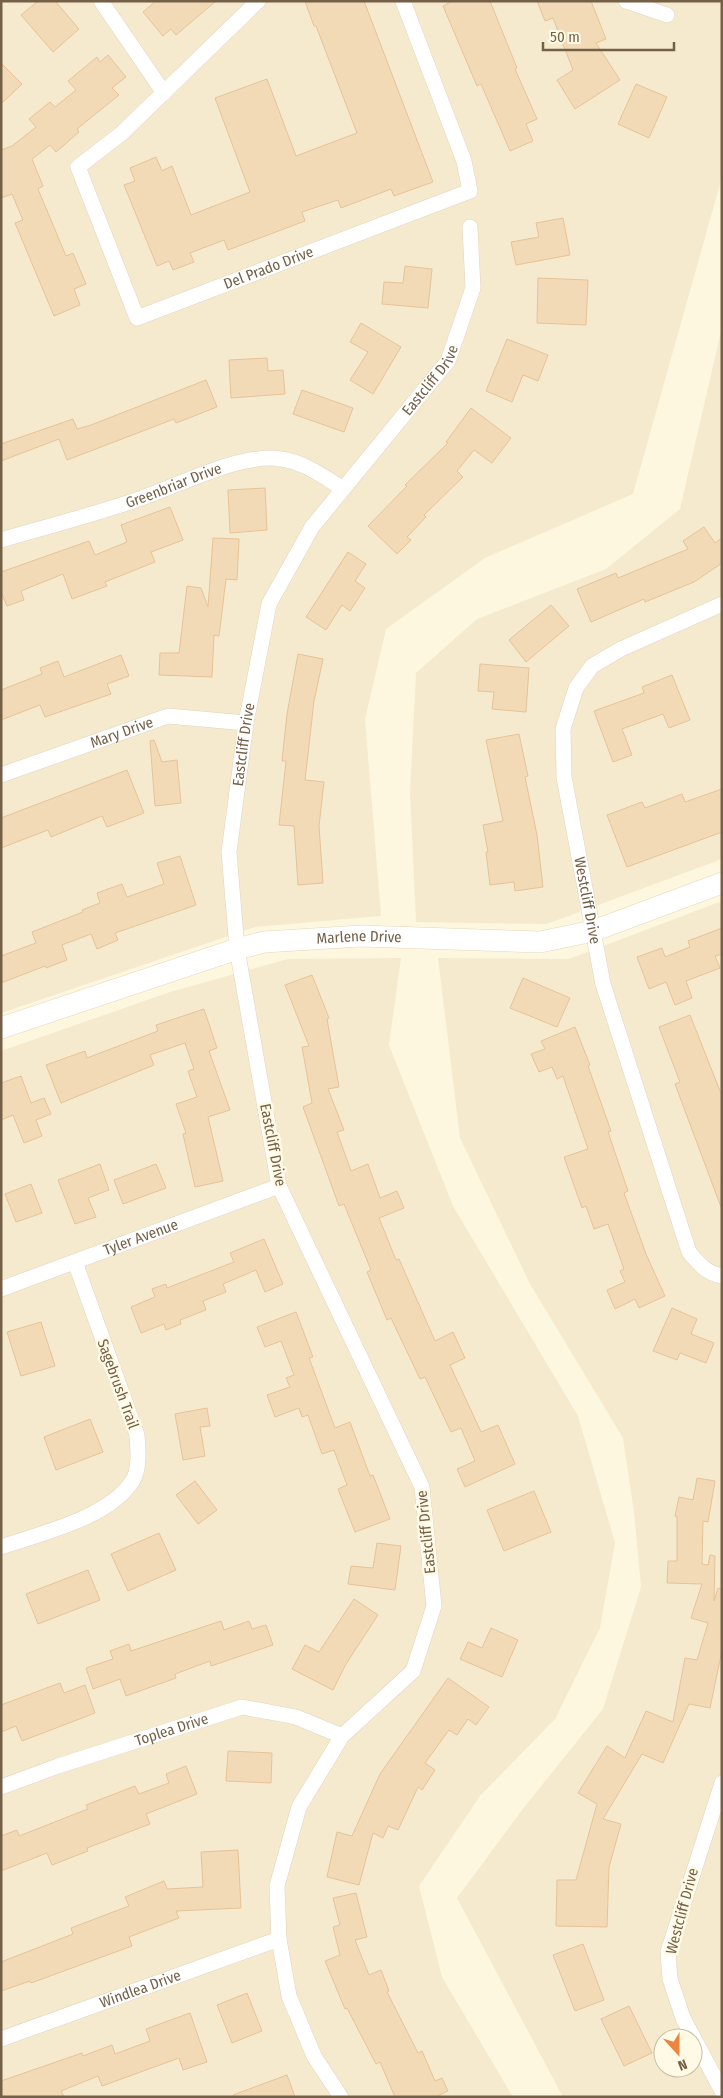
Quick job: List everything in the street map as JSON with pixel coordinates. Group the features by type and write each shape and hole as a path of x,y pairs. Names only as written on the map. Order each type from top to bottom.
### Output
{"street":[{"path":"101,1 164,93"},
{"name":"Del Prado Drive","path":"258,1 122,132 78,168 136,318 470,191 464,160 403,1"},
{"path":"626,1 667,15"},
{"name":"Eastcliff Drive","path":"341,2097 314,2056 289,1996 279,1939 277,1886 298,1807 342,1736 413,1671 434,1606 422,1487 279,1186 237,950 229,852 246,723 270,604 312,527 342,488 448,362 473,288 470,227"},
{"name":"Greenbriar Drive","path":"1,540 136,500 240,462 256,459 282,459 313,470 342,488"},
{"name":"Westcliff Drive","path":"722,604 621,649 592,666 576,688 562,729 564,777 603,984 689,1252 702,1268 715,1275 722,1276"},
{"name":"Mary Drive","path":"1,775 168,716 246,723"},
{"name":"Marlene Drive","path":"1,1028 264,942 361,936 540,942 593,931 722,883"},
{"name":"Tyler Avenue","path":"1,1288 279,1186"},
{"name":"Sagebrush Trail","path":"1,1547 85,1517 118,1498 133,1479 136,1470 138,1461 137,1435 75,1262"},
{"name":"Toplea Drive","path":"1,1787 58,1766 242,1707 296,1718 342,1736"},
{"name":"Westcliff Drive","path":"721,2088 683,2018 670,1979 668,1952 722,1783"},
{"name":"Windlea Drive","path":"1,2039 279,1939"}],"shaded area":[{"path":"1,1 722,1 722,177 633,494 485,558 386,629 365,719 381,916 255,927 1,1013"},
{"path":"722,327 722,859 547,924 416,922 410,793 416,673 477,619 606,569 680,509"},
{"path":"722,901 722,2097 563,2097 457,1898 522,1810 603,1709 641,1587 634,1512 623,1438 530,1284 460,1138 438,958 569,959"},
{"path":"401,958 389,1045 453,1206 578,1416 615,1543 600,1628 555,1719 480,1796 419,1886 442,1977 513,2097 1,2097 1,1051 170,992 288,959"}],"building":[{"path":"38,1 55,1 79,29 53,52 21,15"},
{"path":"156,1 216,1 176,35 171,29 163,36 143,12"},
{"path":"305,1 364,1 433,182 394,196 391,189 341,208 338,200 302,212 305,221 228,250 224,240 190,253 194,262 173,270 169,261 157,266 124,185 135,181 130,168 156,157 162,171 172,166 191,215 250,192 215,98 267,79 296,156 357,133"},
{"path":"453,1 490,1 517,68 515,69 537,119 526,124 533,141 510,151 481,84 477,86 443,6"},
{"path":"537,1 591,1 606,39 596,43 620,80 575,109 557,80 573,70 553,18 545,21"},
{"path":"108,55 126,77 112,88 119,95 77,129 79,132 56,152 50,145 32,159 43,186 38,189 66,256 73,253 86,284 74,289 80,305 54,316 15,223 23,220 12,194 1,198 1,150 12,146 36,127 29,119 50,102 55,107 76,90 68,81 97,57 100,62"},
{"path":"1,63 22,84 1,104"},
{"path":"636,84 667,97 649,138 618,124"},
{"path":"563,218 570,255 516,265 511,242 539,237 536,223"},
{"path":"405,266 432,269 428,308 382,304 384,282 403,283"},
{"path":"538,278 588,280 586,325 537,323"},
{"path":"361,323 401,347 373,394 350,380 368,352 350,342"},
{"path":"507,339 548,355 538,381 523,375 512,402 486,391"},
{"path":"267,358 268,371 283,370 285,394 231,398 229,360"},
{"path":"206,380 217,407 176,423 174,419 67,460 59,439 1,461 1,444 73,419 77,429 91,425"},
{"path":"302,390 353,408 344,432 293,414"},
{"path":"471,408 511,438 492,463 474,450 457,471 463,477 424,515 426,517 407,537 411,540 397,554 368,526 407,486 405,485 448,443 446,442"},
{"path":"265,488 267,530 230,533 228,490"},
{"path":"170,507 183,540 151,552 155,562 105,582 107,586 72,599 63,574 21,591 24,600 7,606 1,592 1,572 89,541 95,555 127,542 121,525"},
{"path":"704,527 715,543 722,538 722,563 694,582 645,602 644,599 591,622 577,589 616,573 618,578 688,549 683,541"},
{"path":"213,538 239,539 237,580 226,579 219,636 214,635 212,677 159,675 160,653 179,653 187,586 201,588 208,607"},
{"path":"348,552 366,564 355,581 365,588 350,611 342,605 326,630 306,617"},
{"path":"551,605 569,626 526,662 509,640"},
{"path":"298,654 323,659 314,701 305,780 324,782 319,826 323,883 298,885 294,826 279,825 286,761 282,761 287,714"},
{"path":"121,655 129,676 107,684 111,694 45,717 40,705 1,720 1,690 42,674 40,668 58,661 64,677"},
{"path":"480,664 529,668 526,712 492,709 494,692 478,691"},
{"path":"672,675 690,720 669,728 663,714 622,729 632,755 613,762 594,711 644,693 642,687"},
{"path":"519,734 528,776 525,777 537,835 543,887 515,891 514,882 490,885 486,852 488,852 483,825 503,821 486,740"},
{"path":"154,740 162,762 177,760 181,803 155,806 150,741"},
{"path":"127,770 144,813 107,827 102,816 51,837 48,830 1,848 1,818"},
{"path":"722,789 722,832 627,867 607,815 642,802 645,808 682,794 685,802"},
{"path":"180,856 196,905 115,933 118,940 97,949 91,934 62,945 67,960 46,968 45,966 1,983 1,956 36,943 32,932 83,912 82,910 100,903 97,893 122,884 127,897 164,884 157,863"},
{"path":"722,928 722,954 715,956 720,968 686,981 692,998 675,1005 666,982 649,989 637,957 662,948 665,957 690,947 688,941"},
{"path":"312,975 329,1018 327,1019 339,1087 328,1089 344,1130 337,1132 351,1171 368,1164 380,1198 397,1191 404,1208 379,1218 396,1260 399,1259 435,1341 453,1332 465,1358 450,1365 481,1432 498,1425 515,1464 465,1487 457,1469 475,1461 461,1428 451,1432 425,1377 420,1379 391,1318 387,1320 367,1272 371,1270 344,1204 339,1206 303,1107 312,1103 302,1047 309,1046 285,985"},
{"path":"523,978 570,998 557,1027 510,1008"},
{"path":"204,1009 217,1048 209,1051 230,1110 208,1117 223,1181 195,1187 183,1134 186,1133 176,1104 197,1097 188,1071 194,1069 185,1043 150,1055 154,1065 61,1103 46,1065 85,1051 87,1058 158,1031 156,1025"},
{"path":"690,1015 722,1096 721,1207 675,1084 680,1082 659,1027"},
{"path":"575,1027 590,1065 588,1066 611,1131 608,1132 628,1191 624,1193 646,1254 665,1296 639,1308 635,1299 615,1309 607,1290 625,1282 620,1271 624,1269 608,1224 594,1229 586,1206 582,1208 564,1157 588,1149 563,1076 557,1079 552,1067 539,1072 531,1054 545,1049 541,1041"},
{"path":"21,1076 31,1103 44,1098 51,1114 36,1120 42,1136 24,1143 13,1115 1,1120 1,1083"},
{"path":"100,1164 109,1190 88,1198 96,1217 75,1224 58,1180"},
{"path":"156,1164 166,1188 123,1204 114,1180"},
{"path":"31,1184 42,1213 16,1222 5,1194"},
{"path":"264,1239 283,1284 265,1292 256,1270 223,1284 226,1292 203,1301 206,1310 180,1320 181,1324 166,1330 164,1324 141,1333 131,1307 155,1297 152,1289 166,1284 167,1288 234,1262 230,1253"},
{"path":"672,1308 697,1319 691,1334 714,1343 706,1363 680,1353 677,1360 653,1351"},
{"path":"296,1312 313,1357 309,1358 335,1428 350,1422 370,1476 373,1475 390,1519 355,1532 338,1489 347,1485 334,1450 322,1454 308,1415 302,1417 299,1408 275,1417 267,1395 290,1387 286,1378 294,1375 281,1341 265,1347 257,1327"},
{"path":"41,1322 55,1366 21,1376 7,1332"},
{"path":"207,1408 210,1426 200,1427 205,1456 183,1460 175,1414"},
{"path":"90,1419 103,1452 56,1470 44,1437"},
{"path":"697,1478 715,1481 708,1522 703,1521 702,1564 708,1565 710,1555 715,1556 714,1601 718,1588 722,1589 722,1650 710,1708 689,1704 663,1763 642,1754 603,1819 621,1824 609,1867 607,1927 556,1926 557,1880 576,1880 597,1804 578,1793 607,1746 625,1758 646,1711 673,1722 685,1658 697,1660 708,1623 691,1618 702,1584 667,1583 668,1561 677,1561 677,1517 675,1516 679,1497 693,1500"},
{"path":"195,1481 217,1510 198,1524 176,1495"},
{"path":"534,1491 551,1532 504,1551 487,1510"},
{"path":"159,1533 176,1570 128,1591 111,1554"},
{"path":"377,1543 401,1546 395,1590 348,1584 351,1566 373,1568"},
{"path":"88,1570 100,1600 38,1624 26,1594"},
{"path":"354,1599 378,1615 346,1664 333,1690 292,1669 305,1645 319,1652"},
{"path":"221,1621 224,1630 249,1621 252,1629 266,1625 273,1645 211,1666 210,1661 175,1674 176,1678 126,1696 120,1679 93,1689 86,1668 113,1659 110,1651 129,1644 131,1651"},
{"path":"491,1628 518,1640 502,1677 460,1659 468,1642 482,1648"},
{"path":"448,1678 489,1707 476,1725 468,1719 457,1735 449,1730 425,1763 435,1770 422,1790 418,1787 398,1830 388,1826 383,1838 373,1833 359,1885 327,1877 337,1832 352,1836 380,1774"},
{"path":"60,1683 64,1693 85,1685 95,1713 22,1741 16,1726 1,1732 1,1705"},
{"path":"228,1751 272,1753 271,1783 226,1781"},
{"path":"186,1766 197,1794 146,1814 150,1824 87,1848 88,1851 52,1865 47,1853 1,1871 1,1836 17,1830 19,1836 88,1809 86,1805 135,1786 139,1794 169,1783 166,1774"},
{"path":"238,1850 241,1908 176,1911 179,1918 129,1937 132,1946 31,1983 30,1981 1,1991 1,1962 73,1934 71,1928 129,1906 125,1897 164,1881 167,1889 203,1887 201,1852"},
{"path":"356,1893 367,1937 355,1940 369,1975 381,1970 389,1991 387,1992 418,2053 422,2051 435,2081 442,2078 448,2091 435,2097 395,2097 380,2062 376,2064 347,2008 345,2009 325,1961 340,1955 333,1927 340,1925 333,1898"},
{"path":"583,1944 604,2000 575,2011 553,1955"},
{"path":"247,1993 262,2031 232,2043 217,2005"},
{"path":"629,2006 652,2053 624,2066 601,2019"},
{"path":"190,2013 207,2062 183,2070 179,2058 102,2086 98,2076 61,2091 64,2097 1,2097 1,2081 82,2053 83,2056 112,2045 115,2054 150,2041 146,2029"},
{"path":"287,2075 295,2097 234,2097 233,2095"}]}
